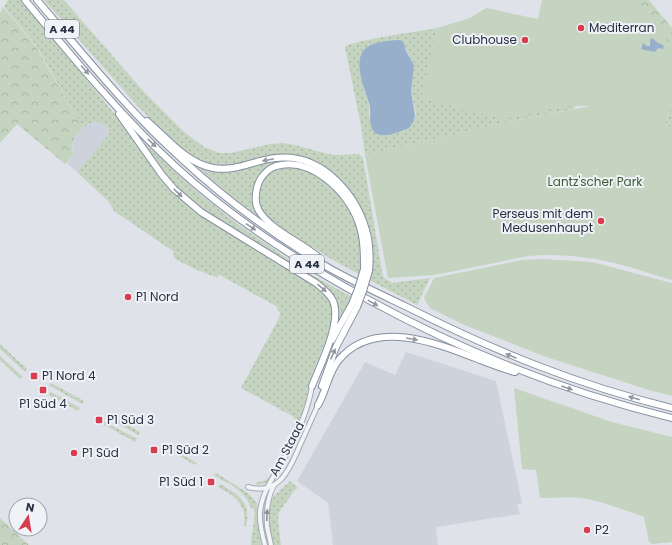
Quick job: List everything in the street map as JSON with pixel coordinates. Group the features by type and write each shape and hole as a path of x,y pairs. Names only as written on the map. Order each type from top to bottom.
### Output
{"highway":[{"name":"A 44","path":"25,0 115,105 143,135 204,191 245,224 289,253 335,282 405,320 455,344 531,375 596,397 672,418"},
{"name":"A 44","path":"37,0 132,111 182,160 231,202 293,246 330,268 450,329 535,366 606,390 672,408"},
{"path":"115,105 120,116 140,142 162,175 187,201 201,212 316,283 327,292 335,308 336,318 312,386"},
{"path":"132,111 154,127 185,154 204,165 213,168 238,168 268,159 285,158 302,161 322,169 341,185 358,208 368,239 370,260 366,270"},
{"path":"327,347 364,291 366,270 364,244 358,221 346,199 323,176 306,168 289,164 274,167 262,176 257,185 255,194 258,210 268,222 307,248 330,268"},
{"path":"318,405 319,394 330,361 354,306"},
{"path":"318,405 334,367 346,352 362,342 384,336 432,343 511,371 531,375"}],"street":[{"name":"Am Staad","path":"265,545 261,530 260,513 267,488 297,434 306,411 312,386"},
{"name":"Am Staad","path":"271,545 267,526 267,515 271,492 274,485 286,473 318,405"},
{"name":"Am Staad","path":"248,487 259,489 274,485"}],"shaded area":[{"path":"93,121 103,124 110,133 77,172 67,163 74,155 72,145 73,139 89,122"},
{"path":"406,352 496,381 522,503 517,505 520,514 436,527 438,545 333,545 328,503 297,481 365,362 395,375"}],"green space":[{"path":"8,0 22,0 118,118 201,195 239,225 310,274 352,297 337,328 325,342 308,385 307,401 295,431 267,483 258,485 255,483 266,480 271,475 290,439 293,431 294,417 241,388 279,318 280,313 276,306 214,272 218,275 218,278 177,260 174,257 173,251 199,264 170,249 114,211 109,202 77,172 110,133 104,125 98,122 90,123 83,128 36,45 4,7"},
{"path":"44,0 64,0 144,92 184,132 204,147 219,153 231,153 270,144 283,143 328,154 359,154 363,158 383,277 392,283 430,278 417,305 371,281 372,263 368,229 361,209 343,184 304,158 246,163 222,167 203,162 191,156 165,134 135,103"},
{"name":"Lantz'scher Park","path":"542,0 634,0 672,47 672,103 665,125 672,127 672,280 610,262 575,256 552,255 528,256 435,275 388,278 365,155 498,124 591,106 566,106 503,119 421,99 437,28 470,18 486,8 538,19"},
{"path":"633,0 649,0 672,28 672,47"},
{"path":"3,7 35,45 83,128 77,134 72,143 74,155 65,164 17,124 0,143 0,13"},
{"path":"437,28 422,99 458,107 458,109 576,104 574,109 498,124 365,155 361,126 345,47 350,44 373,39","holes":["401,40 414,65 411,92 416,114 414,121 409,128 381,135 371,124 369,104 364,90 360,64 372,45"]},
{"path":"672,103 672,127 665,125"},
{"path":"191,161 210,168 225,171 238,170 269,162 294,162 277,163 257,180 253,195 258,216 227,193"},
{"path":"292,167 309,172 324,181 337,193 347,207 355,222 360,239 361,257 359,274 283,230 264,214 258,199 262,181 265,177 277,169"},
{"path":"543,259 592,262 672,283 672,396 546,357 462,324 430,308 424,298 434,278 522,260"},
{"path":"0,344 27,369 25,372 0,349"},
{"path":"0,356 23,377 20,379 0,360"},
{"path":"51,383 84,401 82,404 49,385"},
{"path":"514,388 612,422 672,437 672,542 653,544 649,542 644,517 613,506 581,498 540,498 536,470 522,469"},
{"path":"51,392 80,408 78,411 49,395"},
{"path":"107,413 140,432 138,435 105,416"},
{"path":"105,422 137,439 135,442 103,424"},
{"path":"164,444 197,463 195,465 162,446"},
{"path":"216,473 248,493 257,503 258,523 263,545 251,545 254,508 251,509 246,498 237,489 214,476"},
{"path":"290,481 298,488 279,512 278,520 281,545 273,545 268,522 271,499"},
{"path":"220,484 238,495 242,500 247,511 246,526 244,526 244,512 242,506 234,497 218,487"},
{"path":"270,491 267,505 269,545 267,545 263,525 263,506 267,492"},
{"path":"0,518 8,525 8,537 20,537 29,545 0,545"}],"water":[{"path":"652,38 663,45 664,49 658,48 655,52 641,49 643,43 650,46 650,40"},
{"path":"403,41 406,51 414,65 411,92 415,115 414,121 409,128 393,134 381,135 374,132 370,120 370,107 360,69 361,55 367,47 371,45 380,42"}],"place":[{"name":"Mediterran","path":"581,28"},
{"name":"Clubhouse","path":"525,40"},
{"name":"Perseus mit dem Medusenhaupt","path":"601,221"},
{"name":"P1 Nord","path":"128,297"},
{"name":"P1 Nord 4","path":"34,376"},
{"name":"P1 Süd 4","path":"43,390"},
{"name":"P1 Süd 3","path":"99,420"},
{"name":"P1 Süd 2","path":"154,450"},
{"name":"P1 Süd","path":"74,453"},
{"name":"P1 Süd 1","path":"211,482"},
{"name":"P2","path":"587,530"}]}
